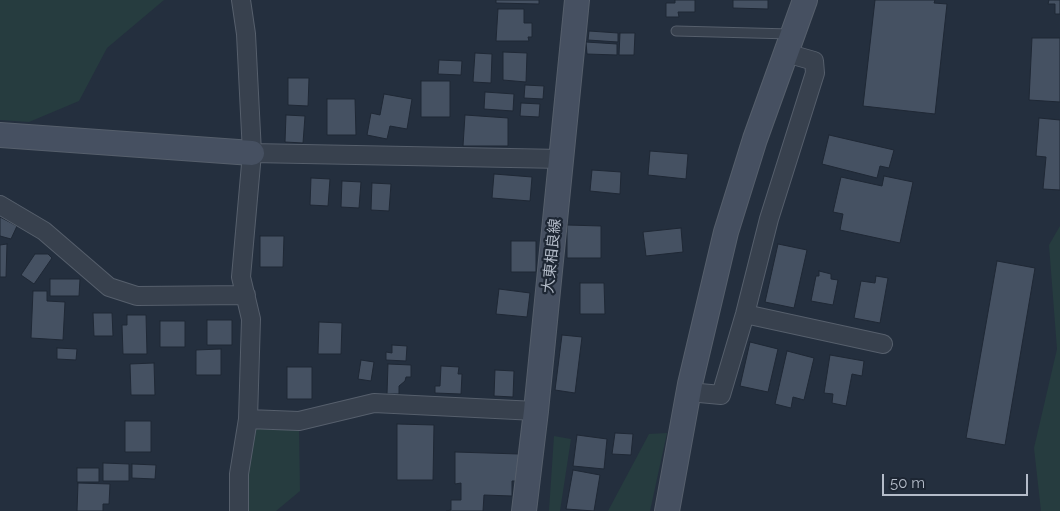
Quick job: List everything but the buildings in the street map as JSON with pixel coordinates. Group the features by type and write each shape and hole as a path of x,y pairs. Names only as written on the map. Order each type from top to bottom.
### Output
{"street":[{"path":"239,511 239,474 248,419 251,319 241,277 252,153 246,34 241,0"},
{"name":"大東相良線","path":"524,511 562,159 576,0"},
{"path":"667,511 689,392 726,232 755,139 804,0"},
{"path":"689,392 721,395 745,314 769,218 815,73 814,61 789,44"},
{"path":"0,135 252,153 562,159"},
{"path":"0,205 44,231 109,287 137,296 246,296"},
{"path":"745,314 883,344"},
{"path":"248,419 299,421 374,403 536,411"}],"lane":[{"path":"676,30 789,44"}],"green space":[{"path":"0,0 164,0 107,48 79,101 29,122 0,120"},
{"path":"1060,226 1060,511 1041,511 1034,448 1057,349 1049,245"},
{"path":"256,423 299,429 300,491 276,511 247,511 244,484"},
{"path":"667,433 650,511 608,511 649,434"},
{"path":"554,436 571,439 560,511 549,511"}]}
